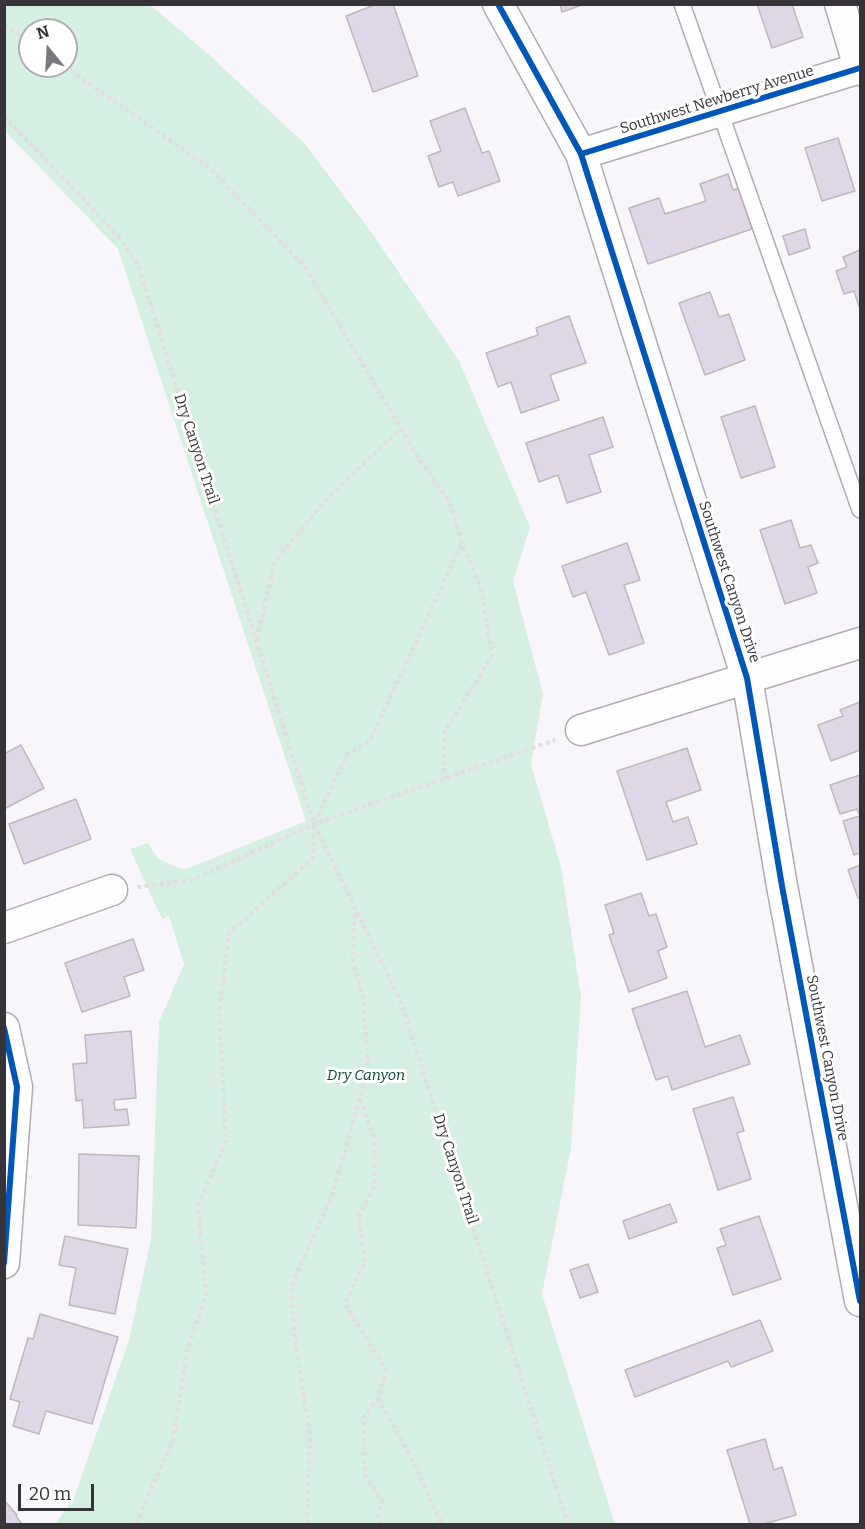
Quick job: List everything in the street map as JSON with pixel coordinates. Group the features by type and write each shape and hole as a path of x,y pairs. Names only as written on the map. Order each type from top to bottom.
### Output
{"street":[{"name":"Southwest Canyon Drive","path":"498,4 581,154 747,678 782,886 861,1301"},
{"path":"840,4 860,69"},
{"name":"Southwest Newberry Avenue","path":"581,154 860,69"},
{"path":"581,730 861,643"},
{"path":"4,928 112,890"},
{"path":"4,1028 17,1087 4,1263"}],"lane":[{"path":"682,4 861,510"}],"path":[{"path":"4,25 18,34"},
{"path":"78,76 211,169 305,267 401,428 450,503 462,543 481,588 492,657 445,731 444,779"},
{"path":"256,641 275,561 323,503 401,428"},
{"path":"136,1524 173,1440 188,1347 206,1295 198,1206 226,1141 219,1012 229,933 313,858 314,824 347,754 370,741 462,543"},
{"path":"112,890 193,880 314,824 581,730"},
{"path":"308,1524 310,1435 296,1347 291,1295 294,1279 332,1196 368,1069 363,997 353,961 356,909"},
{"path":"359,1099 375,1140 374,1187 358,1217 364,1261 345,1304 386,1369 378,1398 363,1418 365,1476 382,1501 378,1517 380,1524"},
{"path":"378,1398 409,1454 442,1524"}],"green space":[{"name":"Dry Canyon","path":"5,4 150,5 205,51 305,144 372,233 459,361 530,527 513,581 543,694 531,764 561,867 581,996 571,1148 542,1294 615,1524 55,1524 74,1498 129,1340 151,1239 159,1022 184,964 169,916 162,919 130,849 148,843 158,859 184,870 306,821 118,249 5,131"}],"building":[{"path":"377,4 393,4 418,76 373,92 346,16"},
{"path":"560,4 585,4 562,12"},
{"path":"757,4 792,4 803,37 772,48"},
{"path":"465,108 482,153 489,151 500,181 458,196 453,182 439,187 428,156 441,151 430,121"},
{"path":"838,138 855,191 822,201 805,148"},
{"path":"728,174 733,190 739,188 752,229 648,264 629,208 659,198 665,214 706,201 700,184"},
{"path":"805,229 810,248 789,255 783,236"},
{"path":"860,250 860,309 854,291 844,294 836,271 847,267 843,257"},
{"path":"710,292 719,317 729,314 745,360 705,375 679,303"},
{"path":"569,316 586,363 550,375 559,400 521,413 511,382 498,387 486,353 538,335 536,328"},
{"path":"755,406 775,467 741,478 721,417"},
{"path":"603,417 613,447 589,455 601,492 567,503 558,475 539,482 526,443"},
{"path":"791,520 800,548 811,545 818,563 808,567 817,593 785,604 760,530"},
{"path":"627,543 640,580 624,585 644,643 609,655 586,592 573,597 562,566"},
{"path":"860,702 860,750 831,761 818,725 843,716 840,710"},
{"path":"21,745 44,788 4,809 4,754"},
{"path":"687,748 701,790 666,802 673,822 688,817 697,844 647,860 617,771"},
{"path":"860,775 860,816 857,809 840,814 830,785"},
{"path":"76,799 91,839 24,864 9,824"},
{"path":"860,816 860,853 854,855 843,821"},
{"path":"860,865 860,898 858,898 848,870"},
{"path":"641,893 649,916 656,914 667,947 658,951 667,978 629,992 609,935 614,933 605,905"},
{"path":"133,939 144,970 124,977 130,996 82,1012 65,963"},
{"path":"687,991 705,1047 740,1035 750,1064 672,1090 668,1076 656,1080 632,1009"},
{"path":"131,1031 136,1098 114,1100 115,1110 127,1109 129,1125 84,1128 82,1100 76,1101 73,1064 87,1063 85,1035"},
{"path":"733,1097 744,1131 737,1133 751,1179 718,1190 693,1109"},
{"path":"79,1154 139,1156 136,1228 78,1225"},
{"path":"670,1204 677,1222 629,1239 623,1221"},
{"path":"759,1216 781,1279 733,1295 717,1248 726,1245 720,1229"},
{"path":"65,1236 128,1249 115,1314 69,1305 76,1268 59,1265"},
{"path":"588,1264 598,1292 580,1298 570,1270"},
{"path":"40,1314 118,1337 92,1424 46,1411 39,1434 13,1426 20,1402 10,1399 28,1338 33,1339"},
{"path":"760,1320 773,1351 731,1367 728,1361 635,1397 625,1370"},
{"path":"765,1439 774,1470 782,1467 796,1515 764,1524 750,1524 727,1450"},
{"path":"4,1500 17,1515 22,1524 4,1524"}],"cycle path":[{"path":"498,4 581,154 747,678 782,886 860,1301"},
{"path":"581,154 860,68"},
{"path":"4,1028 17,1087 4,1263"}]}
